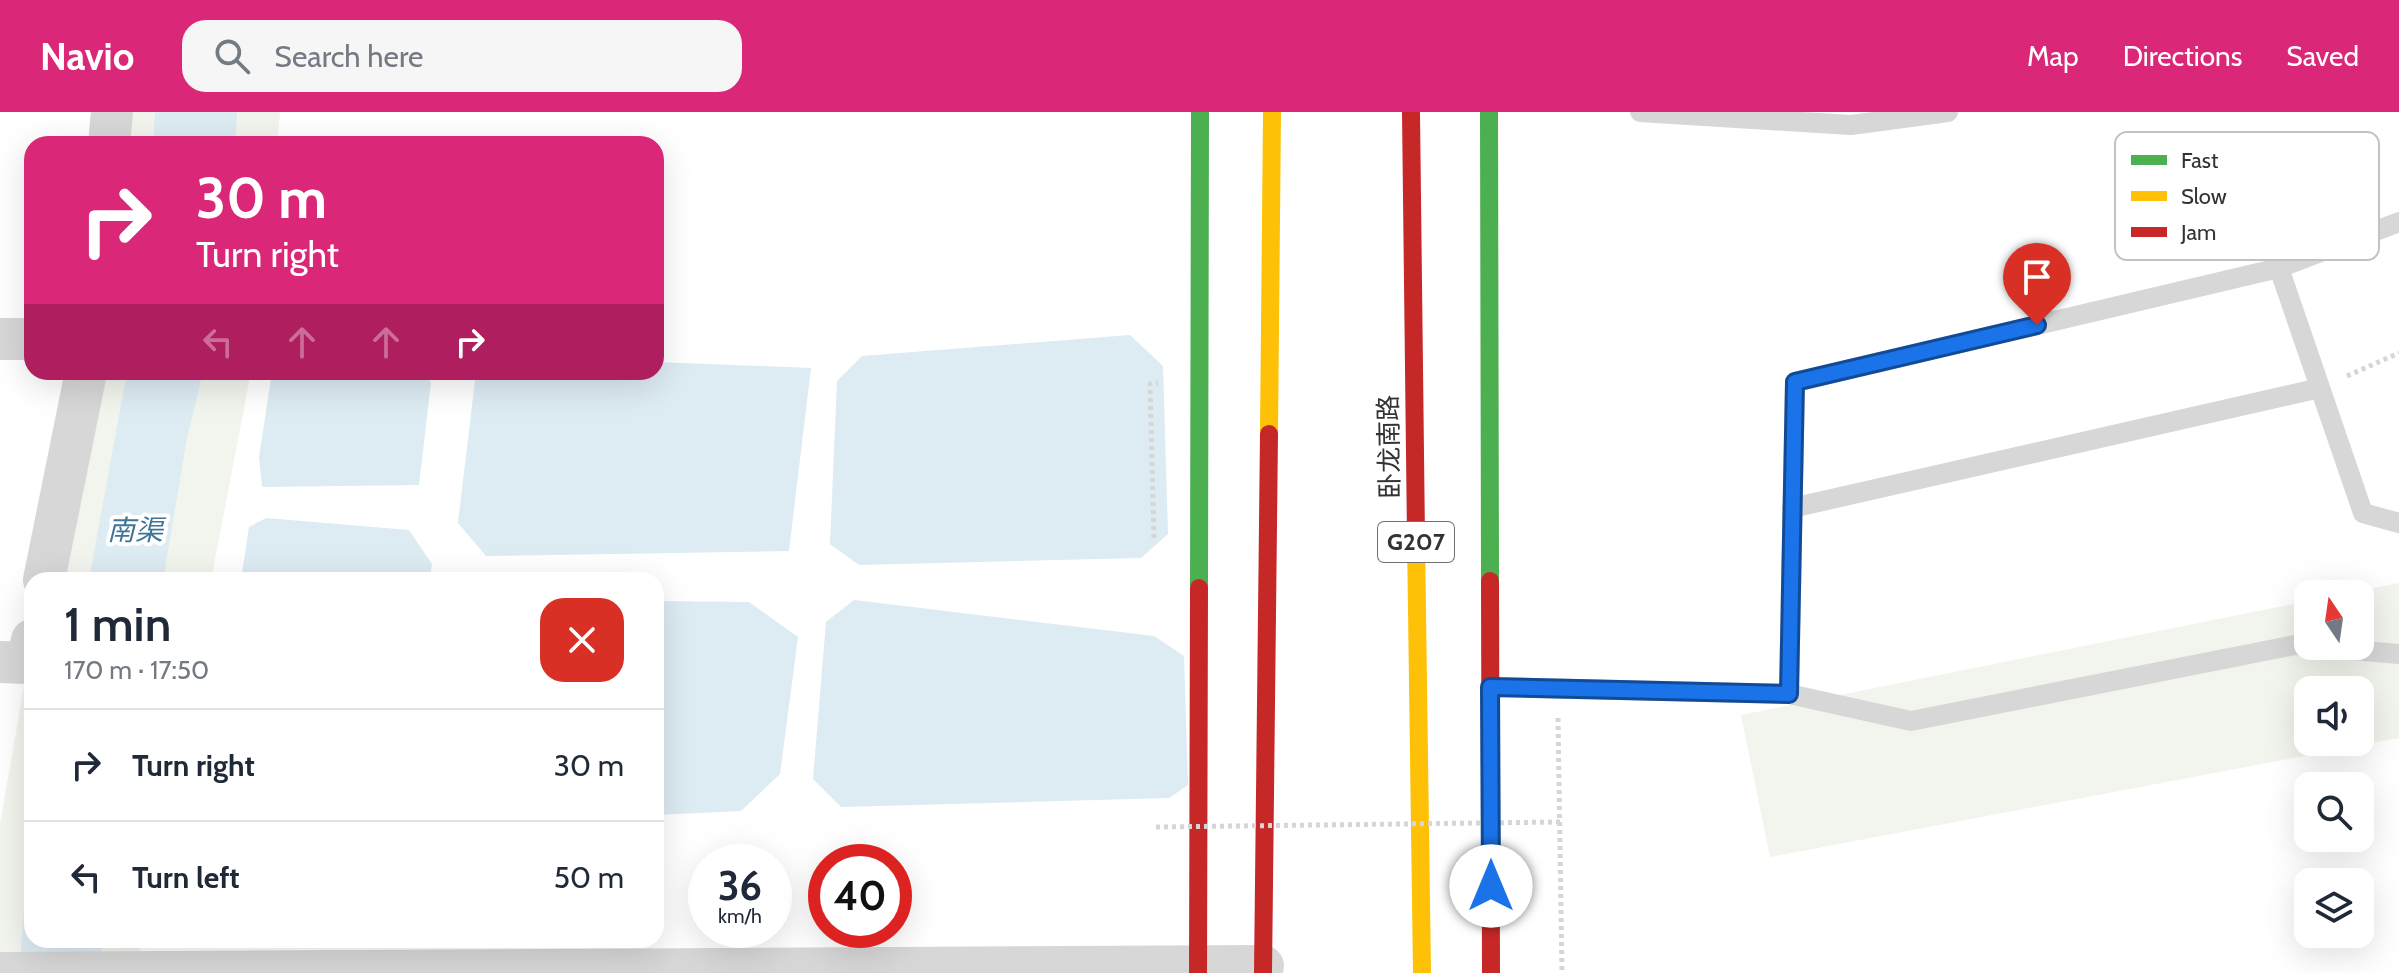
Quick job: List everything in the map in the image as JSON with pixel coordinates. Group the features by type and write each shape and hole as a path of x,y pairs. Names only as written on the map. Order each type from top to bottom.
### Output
{"main road":[{"path":"1198,970 1200,112"},
{"path":"1263,969 1272,112"},
{"name":"卧龙南路","path":"1411,112 1422,973"},
{"path":"1489,112 1491,973"}],"street":[{"path":"110,136 112,112"},
{"path":"0,339 24,339"},
{"path":"46,572 84,380"},
{"path":"0,662 24,663"},
{"path":"0,973 1263,969"}],"lane":[{"path":"1640,112 1851,125 1948,112"},
{"path":"2379,230 2399,222"},
{"path":"1789,694 1795,382 2279,268 2300,260"},
{"path":"2279,268 2363,513 2399,523"},
{"path":"1792,508 2320,388"},
{"path":"1490,687 1789,694 1911,721 2295,645 2399,654"}],"path":[{"path":"2320,388 2399,353"},
{"path":"1557,721 1562,973"},
{"path":"1156,827 1561,822"}],"shaded area":[{"path":"112,112 280,112 278,136 110,136"},
{"path":"84,380 249,380 213,572 46,572"},
{"path":"2399,583 2399,738 2374,743 2374,676 2294,676 2294,756 2304,756 1770,857 1741,715 2294,604 2294,660 2374,660 2374,588"},
{"path":"24,686 24,948 141,948 136,973 0,973 0,824"}],"water":[{"path":"155,112 237,112 236,136 154,136"},
{"path":"1130,335 1163,366 1168,534 1141,558 859,565 830,544 837,381 862,356"},
{"path":"664,362 811,368 789,551 486,556 458,523 475,380 664,380"},
{"name":"南渠","path":"126,380 201,380 187,438 164,572 90,572"},
{"path":"271,380 429,380 431,383 419,485 262,487 259,457"},
{"path":"266,518 409,530 432,564 431,572 242,572 249,527"},
{"path":"854,600 1154,636 1184,656 1188,785 1169,798 841,807 813,779 826,622"},
{"path":"664,601 749,602 798,637 780,774 741,811 664,815"},
{"path":"24,909 24,948 102,948 99,973 19,973"}],"traffic: fast":[{"path":"1199,588 1200,112"},
{"path":"1489,112 1490,581"}],"traffic: slow":[{"path":"1269,434 1272,112"},
{"path":"1416,538 1422,973"}],"traffic: jam":[{"path":"1411,112 1416,538"},
{"path":"1263,973 1269,434"},
{"path":"1490,581 1491,973"},
{"path":"1198,973 1199,588"}],"route":[{"path":"1491,886 1490,687 1789,694 1795,382 2037,325"}]}
